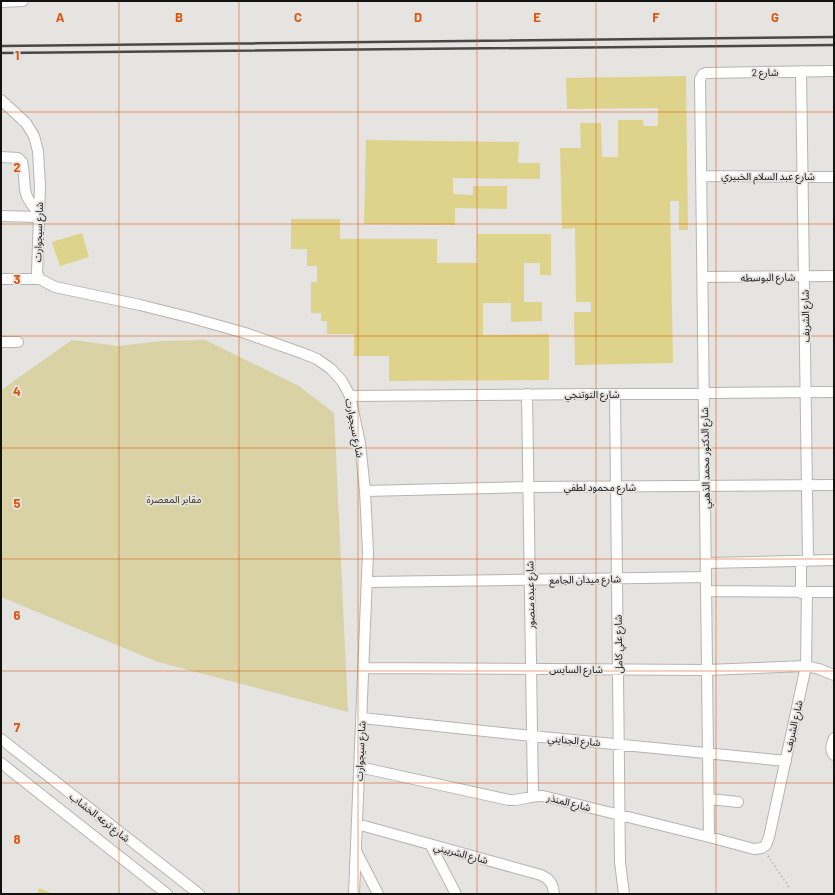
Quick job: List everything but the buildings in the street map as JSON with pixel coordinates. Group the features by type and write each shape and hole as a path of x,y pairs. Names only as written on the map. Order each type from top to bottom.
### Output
{"street":[{"path":"1,2 22,1"},
{"name":"شارع 2","path":"700,79 701,76 706,73 834,71"},
{"name":"شارع الشريف","path":"758,848 766,845 769,837 806,666 804,561 807,485 801,72"},
{"name":"شارع الدكتور محمد الذهبي","path":"700,79 709,837"},
{"name":"شارع سيجوارت","path":"1,100 26,123 34,136 38,151 40,186 37,273 40,279 55,287 140,305 192,318 302,352 317,359 331,369 342,381 350,396 360,443 367,521 367,582 354,894"},
{"path":"1,157 18,158 22,162 27,199 39,215"},
{"name":"شارع عبد السلام الخبيري","path":"702,176 834,177"},
{"path":"1,216 39,215"},
{"name":"شارع البوسطه","path":"703,277 834,276"},
{"path":"1,278 40,279"},
{"path":"1,342 18,342"},
{"name":"شارع التوتنجي","path":"350,396 834,392"},
{"name":"شارع عبده منصور","path":"527,394 533,796"},
{"name":"شارع علي كامل","path":"615,394 620,745 620,862 624,894"},
{"name":"شارع محمود لطفي","path":"365,491 529,487 834,485"},
{"path":"706,563 834,560"},
{"name":"شارع ميدان الجامع","path":"367,582 706,577"},
{"path":"706,591 804,593 834,592"},
{"name":"شارع السايس","path":"364,668 707,670 806,666 834,675"},
{"name":"شارع الجنايني","path":"362,718 786,761"},
{"path":"834,738 831,747 834,755"},
{"name":"شارع ترعه الخشاب","path":"1,739 199,894"},
{"path":"1,764 16,751"},
{"name":"شارع ترعه الخشاب","path":"1,764 167,894"},
{"name":"شارع المنذر","path":"359,767 509,800 522,800 533,796 548,797 758,848"},
{"path":"709,799 738,802"},
{"name":"شارع الشربيني","path":"357,824 541,875 550,882 553,887 554,894"},
{"path":"430,844 456,894"},
{"path":"356,850 378,894"}],"path":[{"path":"758,848 790,889"}],"green space":[{"name":"مقابر المعصرة","path":"72,340 118,346 162,341 205,340 299,386 334,413 348,712 158,662 1,597 1,390"}],"railway":[{"path":"1,46 834,37"},
{"path":"1,53 834,45"}]}
